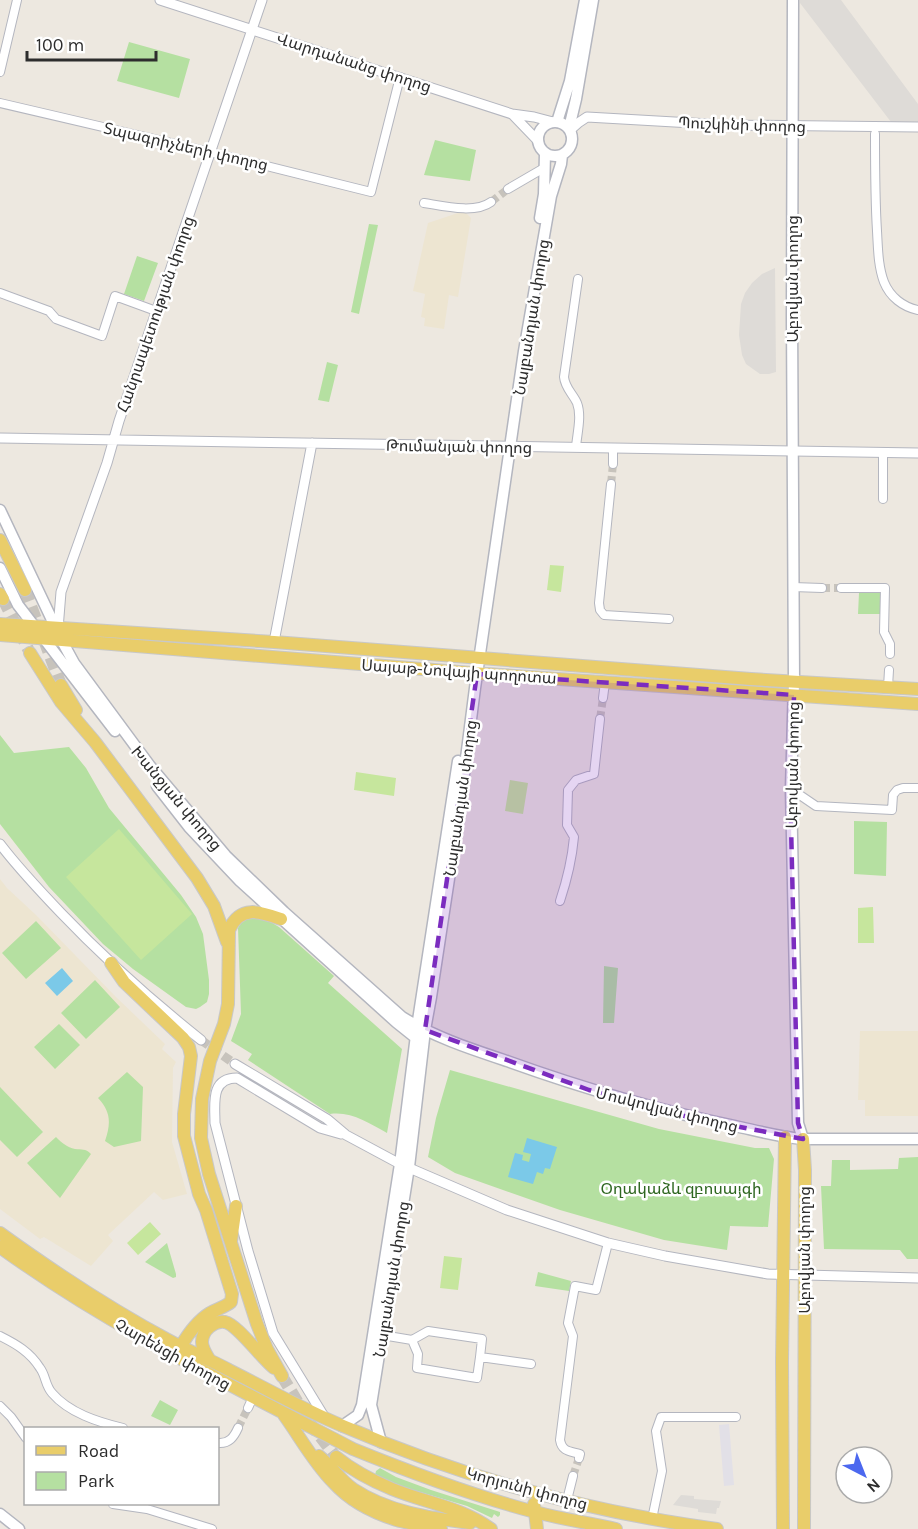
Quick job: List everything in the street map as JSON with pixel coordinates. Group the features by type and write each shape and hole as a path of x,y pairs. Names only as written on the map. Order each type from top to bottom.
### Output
{"main road":[{"path":"555,122 572,76 585,0"},
{"path":"569,129 564,124 555,122 544,126 538,141 541,149 553,156 562,155 569,150 572,142 569,129 593,0"},
{"name":"Աբովյան փողոց","path":"793,0 794,688 790,789 798,1123 805,1170 804,1529"},
{"name":"Նալբանդյան փողոց","path":"508,446 518,350 544,194 545,153"},
{"name":"Նալբանդյան փողոց","path":"381,1442 371,1405 421,1028 508,446 551,196 562,155"},
{"name":"Խանջյան փողոց","path":"0,510 74,663 136,748 225,856 402,1017 421,1028"},
{"path":"0,540 25,590"},
{"name":"Խանջյան փողոց","path":"0,568 22,610 189,827 240,881 416,1038"},
{"path":"22,610 34,610 42,599"},
{"name":"Սայաթ-Նովայի պողոտա","path":"0,624 34,626 60,635 119,644 475,674 605,682 918,689"},
{"name":"Սայաթ-Նովայի պողոտա","path":"0,635 44,639 108,630 274,642 477,658 794,688 918,704"},
{"path":"30,652 61,702 95,742 205,890 214,906 228,945"},
{"path":"61,684 95,742"},
{"path":"209,1359 203,1349 201,1341 203,1336 210,1326 225,1322 235,1328 267,1363 281,1374 257,1324 209,1174 201,1138 202,1099 210,1061 224,1024 228,1004 228,936 232,925 246,913 262,913 281,919"},
{"path":"111,963 124,982 183,1038 189,1047 191,1056 184,1114 184,1136 196,1186 206,1210 232,1294 231,1302 207,1315 187,1336 181,1346"},
{"name":"Նալբանդյան փողոց","path":"342,1426 358,1415 362,1405 404,1165 416,1038 421,1028"},
{"name":"Մոսկովյան փողոց","path":"421,1028 460,1045 589,1090 688,1117 802,1139 918,1139"},
{"name":"Աբովյան փողոց","path":"783,1529 785,1137"},
{"path":"231,1245 236,1206"},
{"path":"206,1210 231,1245"},
{"name":"Չարենցի փողոց","path":"0,1233 86,1292 155,1333 342,1426"},
{"name":"Չարենցի փողոց","path":"0,1247 64,1290 250,1403 282,1412 353,1449"},
{"path":"282,1412 320,1468 354,1500 401,1521 441,1529"},
{"name":"Կորյունի փողոց","path":"342,1426 464,1471 533,1491 652,1519 717,1529"},
{"path":"304,1442 349,1485 385,1506 473,1526"},
{"name":"Կորյունի փողոց","path":"353,1449 535,1512 616,1529"},
{"path":"473,1526 450,1515 394,1498 373,1489 348,1473 336,1457 350,1468 393,1489 453,1508 490,1529"},
{"path":"533,1491 537,1529"},
{"path":"0,1514 19,1529"}],"street":[{"path":"0,72 18,0"},
{"name":"Վարդանանց փողոց","path":"160,0 512,114 538,141"},
{"name":"Հանրապետության փողոց","path":"60,635 61,592 107,463 262,0"},
{"name":"Տպագրիչների փողոց","path":"0,103 371,192 400,77"},
{"path":"512,114 555,122"},
{"name":"Պուշկինի փողոց","path":"569,129 587,117 792,127 918,127"},
{"path":"866,127 875,134 878,246 885,284 894,298 908,308 918,310"},
{"path":"875,134 886,127"},
{"path":"508,189 544,168"},
{"path":"424,202 454,208 485,206 491,202"},
{"path":"576,447 579,412 577,403 565,385 564,378 578,279"},
{"path":"0,293 50,311 56,319 102,336 115,296 156,311"},
{"name":"Թումանյան փողոց","path":"0,438 918,453"},
{"path":"274,642 312,443"},
{"path":"613,448 613,464"},
{"path":"883,453 883,499"},
{"path":"611,484 600,610 604,615 669,619"},
{"path":"793,586 822,588"},
{"path":"841,588 885,588 884,632 890,644 890,654"},
{"path":"888,687 889,670"},
{"path":"603,698 605,682"},
{"path":"560,901 572,855 574,837 567,825 568,790 576,780 594,774 600,719"},
{"path":"790,789 816,806 892,810 893,795 897,790 918,788"},
{"path":"0,844 39,890 88,941 165,1011 201,1040"},
{"path":"235,1064 327,1119 346,1135"},
{"path":"325,1418 273,1333 258,1286 216,1123 217,1087 228,1078 237,1078 320,1128 346,1135 404,1165 507,1210 608,1244 768,1274 918,1278"},
{"path":"579,1458 580,1454 564,1450 560,1440 573,1336 567,1323 575,1286 596,1290 608,1244"},
{"path":"382,1335 412,1340 428,1331 482,1339 477,1378 417,1368 418,1354 412,1340"},
{"path":"0,1336 30,1354 40,1367 45,1376 45,1382 53,1394 66,1405 98,1422 119,1427"},
{"path":"480,1357 531,1364"},
{"path":"0,1406 24,1435"},
{"path":"652,1519 662,1471 656,1431 661,1417 736,1417"},
{"path":"219,1443 230,1441 238,1428"},
{"path":"567,1500 573,1476"},
{"path":"124,1505 147,1509 212,1529"}],"highlighted area":[{"path":"477,674 794,695 791,824 798,1123 803,1139 688,1117 589,1090 425,1030"}],"shaded area":[{"path":"800,0 841,0 918,104 918,122 891,122"},
{"path":"464,211 471,218 458,297 449,295 444,329 424,326 425,318 421,317 425,294 413,291 428,223"},
{"path":"775,268 776,372 760,374 746,364 742,355 739,335 741,304 752,283 762,274"},
{"path":"0,879 165,1044 162,1049 176,1062 173,1068 172,1142 187,1194 163,1200 154,1192 108,1235 113,1241 91,1266 44,1237 40,1239 0,1209"},
{"path":"860,1031 918,1031 918,1116 865,1116 865,1100 858,1100"},
{"path":"729,1424 734,1485 724,1486 719,1425"},
{"path":"681,1495 694,1496 694,1499 721,1501 716,1514 698,1512 698,1509 673,1505"}],"green space":[{"path":"129,42 190,59 179,98 117,81"},
{"path":"435,140 476,150 470,181 424,175"},
{"path":"369,224 378,225 359,314 351,312"},
{"path":"137,256 158,263 144,301 124,294"},
{"path":"327,362 338,365 329,402 318,400"},
{"path":"550,565 564,566 561,592 547,590"},
{"path":"881,592 880,614 858,614 859,593"},
{"path":"0,735 14,753 69,747 86,768 109,808 181,895 196,917 203,934 209,980 207,1002 196,1009 186,1007 103,944 49,887 0,824"},
{"path":"356,772 396,778 394,796 354,790"},
{"path":"510,780 528,783 523,814 505,811"},
{"path":"854,821 887,822 886,876 854,874"},
{"path":"119,829 192,914 141,960 66,877"},
{"path":"873,907 874,943 858,943 858,908"},
{"path":"255,917 264,918 279,927 334,976 328,983 402,1049 387,1133 353,1116 330,1114 248,1060 252,1054 231,1041 241,1014 238,928 242,921"},
{"path":"36,921 61,948 26,979 2,953"},
{"path":"604,966 618,968 614,1023 603,1023"},
{"path":"95,980 120,1007 86,1039 61,1013"},
{"path":"59,1024 80,1045 55,1069 34,1047"},
{"name":"Օղակաձև զբոսայգի","path":"450,1070 659,1129 755,1148 769,1148 774,1159 768,1227 730,1226 727,1250 664,1240 560,1210 455,1173 428,1157 436,1118"},
{"path":"127,1072 143,1087 141,1141 114,1147 105,1141 109,1118 98,1098"},
{"path":"0,1087 43,1132 17,1157 0,1140"},
{"path":"56,1137 70,1147 85,1150 91,1154 60,1198 27,1163"},
{"path":"918,1157 918,1259 907,1259 900,1250 824,1249 821,1186 831,1186 832,1160 850,1160 850,1170 898,1169 899,1158"},
{"path":"150,1222 161,1234 138,1255 127,1243"},
{"path":"167,1243 176,1274 173,1278 145,1262"},
{"path":"444,1256 462,1258 458,1290 440,1288"},
{"path":"538,1272 571,1281 569,1291 535,1286"},
{"path":"160,1400 178,1410 170,1425 151,1416"},
{"path":"380,1468 396,1477 431,1490 500,1512 500,1515 498,1517 494,1514 492,1518 467,1506 400,1486 375,1475"}],"water":[{"path":"62,968 73,981 57,996 45,983"},
{"path":"527,1138 557,1147 550,1169 545,1168 543,1174 537,1172 533,1184 508,1177 515,1153 523,1155 522,1160 529,1162 531,1154 523,1152"}],"tunnel":[{"path":"491,202 508,189"},
{"path":"611,484 613,464"},
{"path":"822,588 841,588"},
{"path":"25,590 61,685"},
{"path":"3,599 30,653"},
{"path":"600,719 603,698"},
{"path":"201,1040 235,1064"},
{"path":"282,1376 312,1426 336,1457"},
{"path":"238,1428 248,1408"},
{"path":"573,1476 579,1458"}]}
